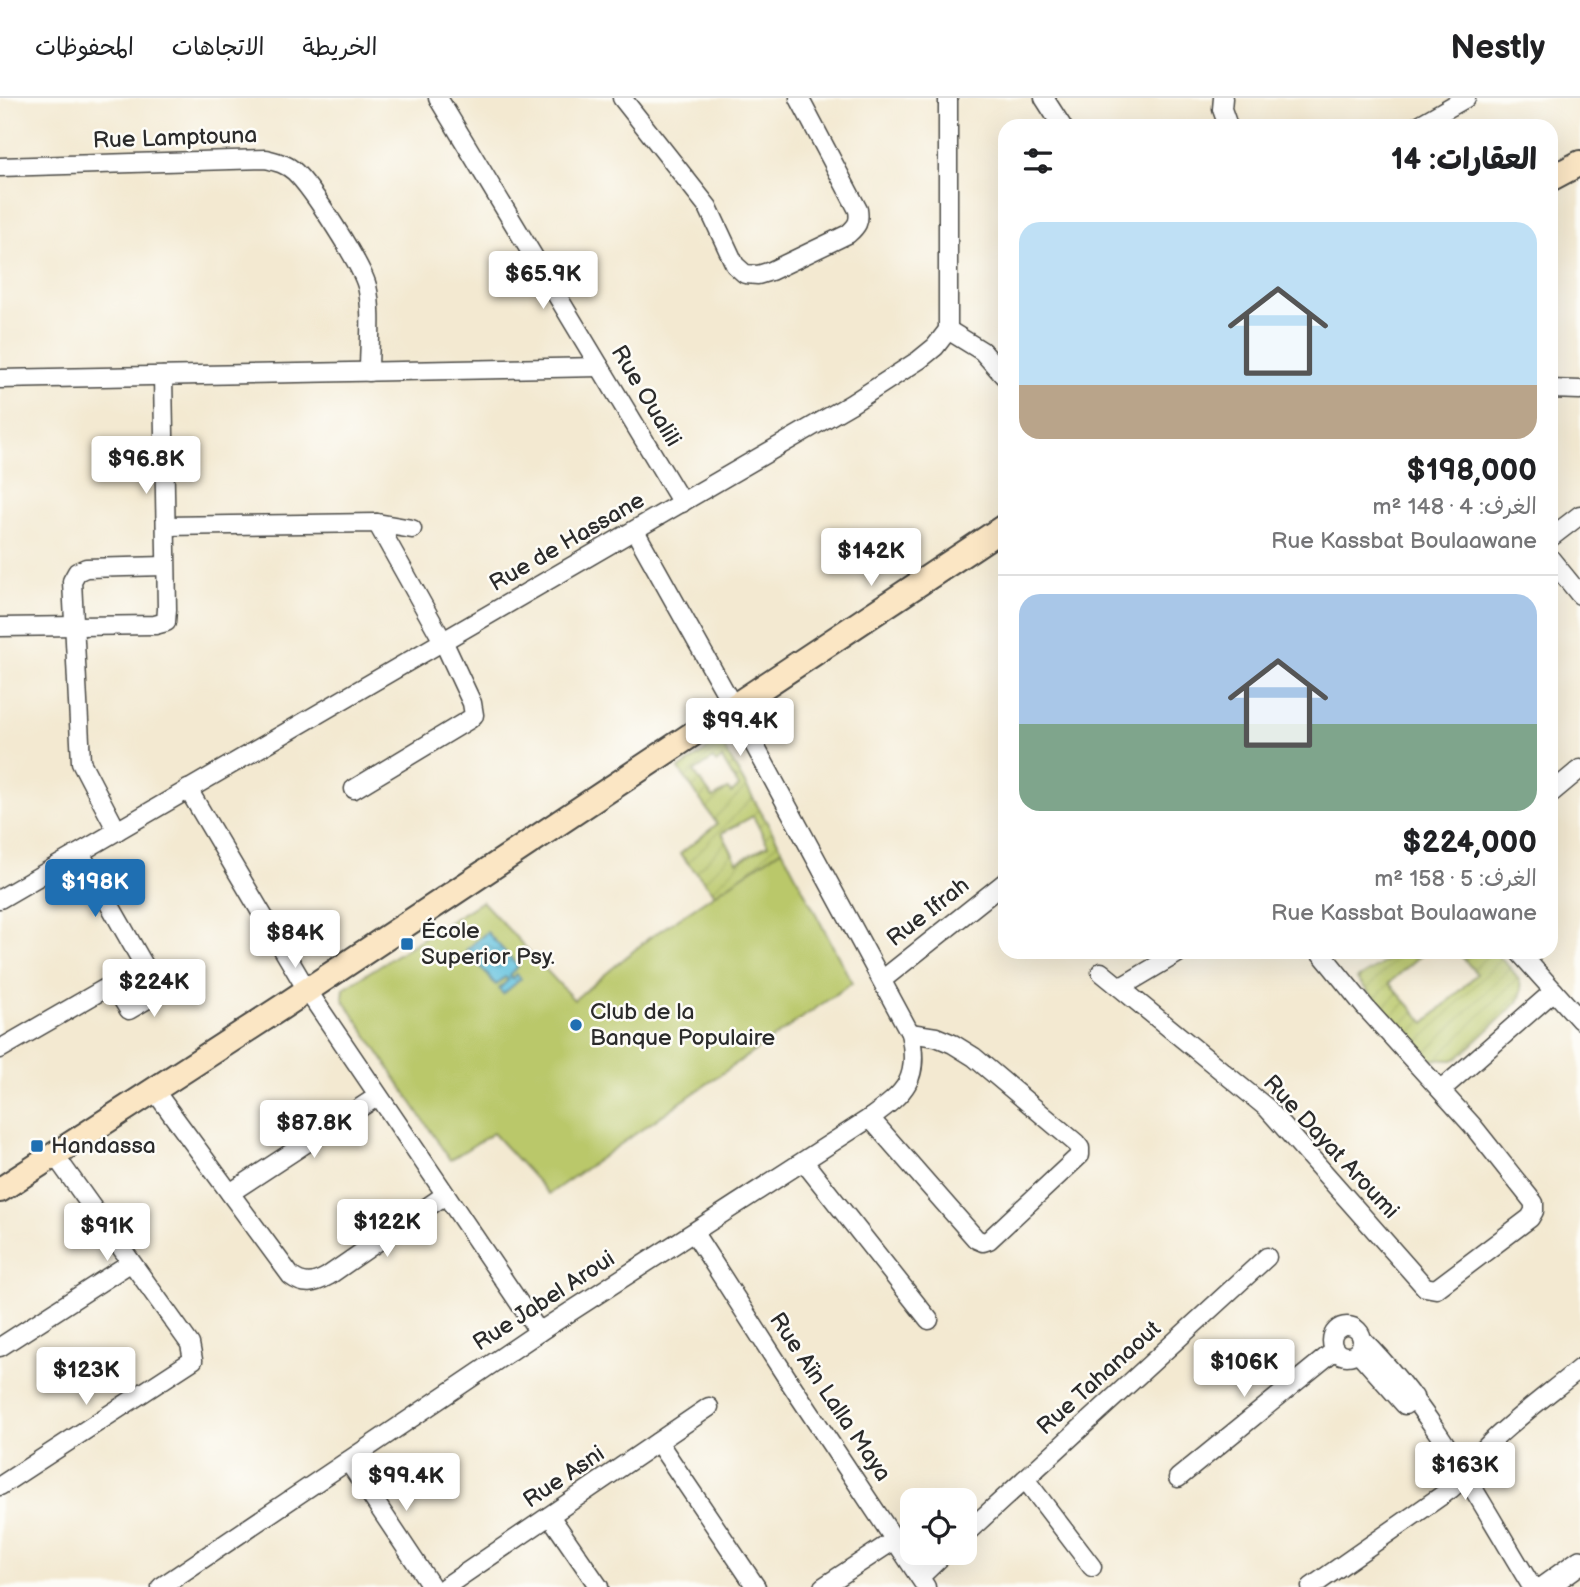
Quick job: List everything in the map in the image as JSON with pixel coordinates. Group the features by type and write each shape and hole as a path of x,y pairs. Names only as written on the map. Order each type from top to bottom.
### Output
{"main road":[{"path":"1558,175 1580,163"},
{"path":"0,1190 998,531"}],"street":[{"name":"Rue Oualili","path":"438,98 682,503"},
{"path":"622,98 708,207 735,265 745,274 758,275 848,234 859,220 858,210 799,98"},
{"path":"948,98 948,330 982,351 998,369"},
{"path":"1044,98 1058,119"},
{"path":"1223,98 1222,109 1226,119"},
{"path":"1429,119 1466,98"},
{"name":"Rue Lamptouna","path":"0,167 266,159 281,162 296,172 328,216 366,283 369,298 369,372"},
{"name":"Rue de Hassane","path":"0,899 444,643 893,378 919,360 948,330"},
{"path":"0,379 600,367"},
{"path":"0,627 155,625 166,622 163,376"},
{"path":"1558,389 1580,390"},
{"path":"1558,532 1580,515"},
{"path":"166,526 377,523 412,529"},
{"path":"354,789 474,715 472,703 444,643 377,523"},
{"path":"635,531 734,707 910,1033 936,1037 974,1057 1080,1148 1078,1159 989,1240 983,1242 976,1239 870,1118"},
{"path":"117,831 81,762 72,581 77,572 86,568 165,566"},
{"path":"1558,568 1580,595"},
{"path":"1558,787 1580,769"},
{"path":"188,789 306,990 539,1332"},
{"path":"80,853 137,970 158,991 156,995 129,1010 113,984"},
{"name":"Rue Ifrah","path":"882,979 998,888"},
{"path":"1121,987 1168,959"},
{"path":"1326,959 1365,1007 1441,1090 1554,991"},
{"path":"1525,959 1554,991 1576,1009"},
{"path":"0,1049 137,970"},
{"name":"Rue Dayat Aroumi","path":"1101,972 1267,1108 1425,1287 1436,1289 1530,1217 1534,1211 1534,1203 1441,1090"},
{"name":"Rue Jabel Aroui","path":"161,1587 539,1332 895,1100 912,1076 914,1063 910,1033"},
{"path":"154,1090 298,1282 310,1284 328,1276 446,1195"},
{"path":"230,1193 378,1096"},
{"path":"0,1486 193,1360 190,1345 54,1154"},
{"path":"804,1161 929,1320"},
{"name":"Rue Aïn Lalla Maya","path":"694,1233 923,1582"},
{"name":"Rue Tahanaout","path":"977,1523 1267,1257"},
{"path":"0,1347 130,1262"},
{"path":"1360,1345 1346,1357 1335,1350 1333,1337 1342,1328 1354,1328 1360,1345 1409,1401 1465,1477 1532,1587"},
{"path":"1178,1478 1335,1350"},
{"path":"1311,1587 1465,1477 1480,1454 1513,1422 1580,1368"},
{"name":"Rue Asni","path":"445,1587 709,1407"},
{"path":"658,1442 756,1587"},
{"path":"348,1461 432,1587"},
{"path":"1025,1479 1091,1567"},
{"path":"550,1516 599,1587"},
{"path":"823,1587 895,1539"},
{"path":"1545,1587 1580,1562"},
{"path":"923,1582 936,1565"}],"green space":[{"path":"721,742 782,849 715,894 680,854 717,824 679,769","holes":["713,759 716,763 722,759 739,787 731,793 728,789 713,798 694,772","753,816 768,845 737,862 722,833"]},
{"name":"Club de la Banque Populaire","path":"782,849 852,983 549,1194 493,1133 450,1160 343,999 344,988 482,901 574,1000 649,938"},
{"path":"1390,959 1417,959 1389,983 1425,1023 1477,974 1464,959 1501,959 1519,981 1521,995 1518,1002 1458,1058 1427,1059 1357,979"}],"water":[{"path":"487,932 518,966 509,975 512,978 516,974 521,979 503,994 499,989 508,980 505,977 496,985 466,950"}],"place":[{"name":"École Superior Psy.","path":"407,944"},
{"name":"Club de la Banque Populaire","path":"576,1025"},
{"name":"Handassa","path":"37,1146"}]}
